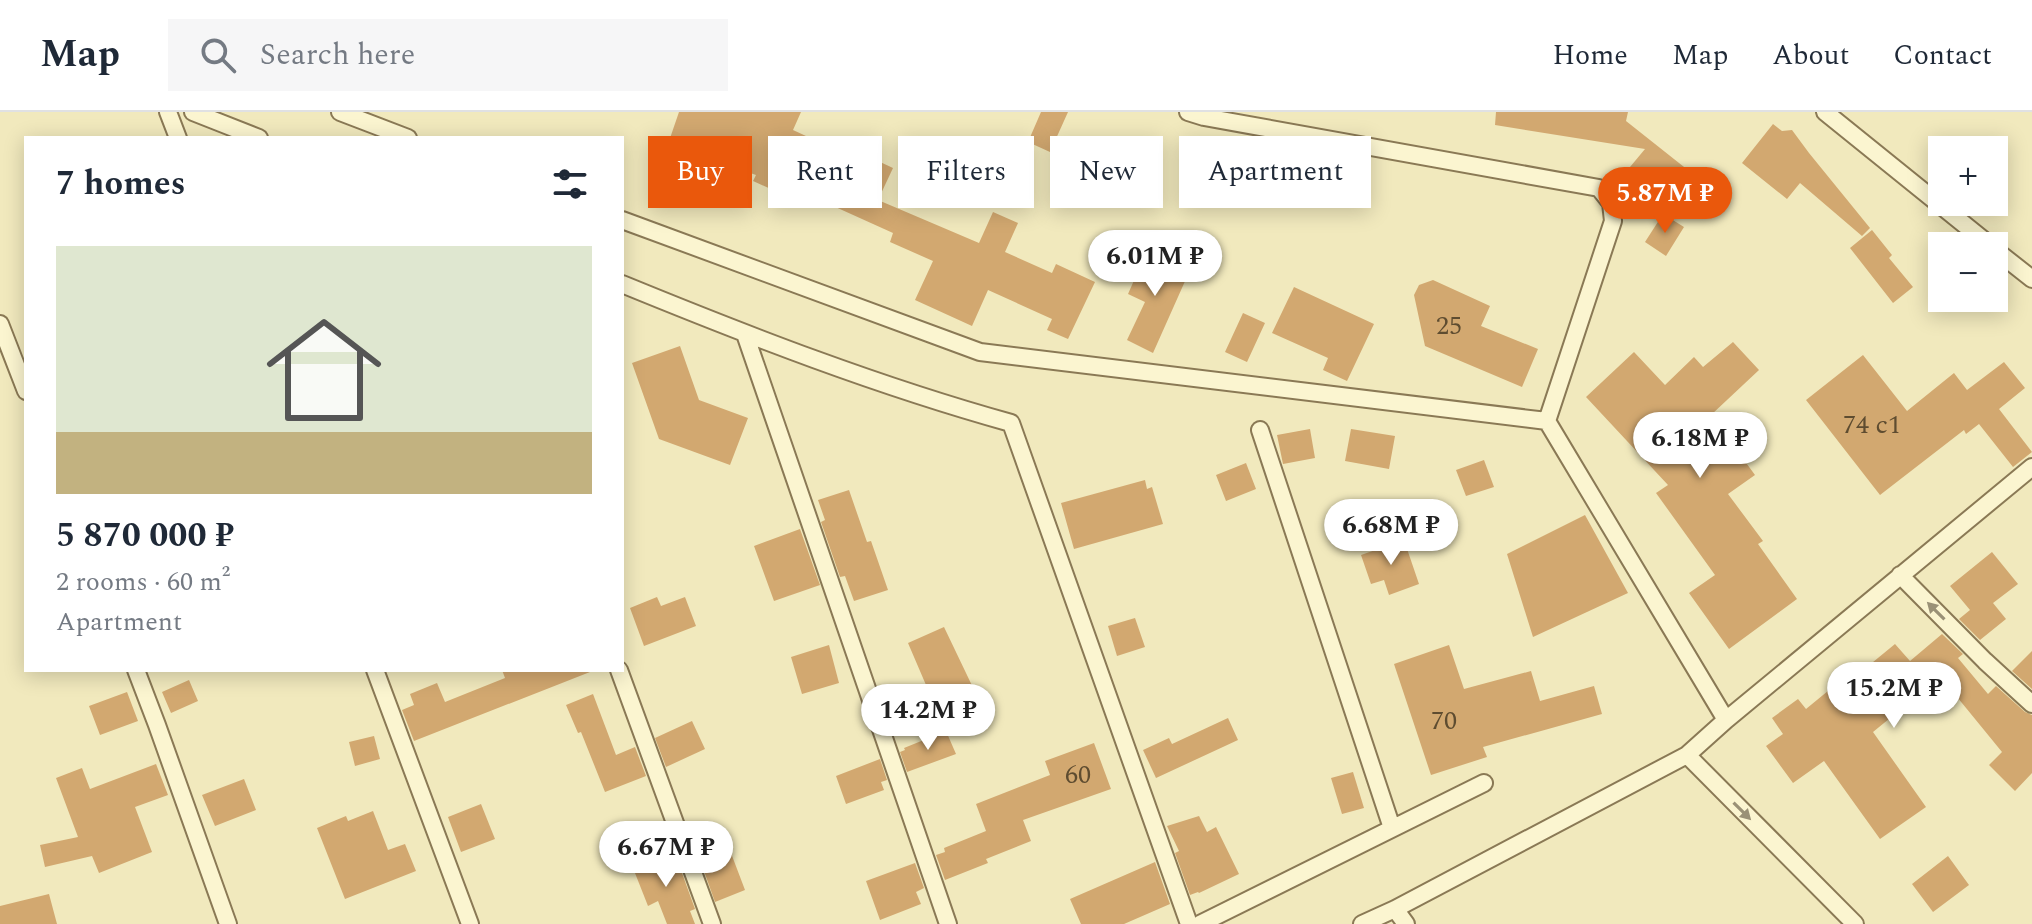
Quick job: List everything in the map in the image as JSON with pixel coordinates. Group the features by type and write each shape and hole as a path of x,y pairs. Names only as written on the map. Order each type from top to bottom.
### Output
{"lane":[{"path":"168,112 177,136"},
{"path":"193,112 254,136"},
{"path":"340,112 403,136"},
{"path":"1188,112 1599,188 1611,203 1613,221 1547,421 1726,720"},
{"path":"1825,112 1973,232"},
{"path":"624,221 980,352 1547,421"},
{"path":"2008,260 2032,279"},
{"path":"624,285 745,334 944,404 1011,423 1189,924"},
{"path":"0,324 24,386"},
{"path":"745,334 948,924"},
{"path":"1260,430 1392,828"},
{"path":"1362,924 1687,755 2032,467"},
{"path":"1900,575 2032,704"},
{"path":"137,672 228,924"},
{"path":"376,672 470,924"},
{"path":"620,672 712,924"},
{"path":"1687,755 1855,924"},
{"path":"1200,924 1484,783"},
{"path":"1395,909 1406,924"}],"building":[{"path":"679,112 801,112 793,130 806,136 768,136 768,188 753,181 756,175 752,174 752,136 671,136"},
{"path":"1041,112 1068,112 1057,136 1050,136 1050,152 1034,145 1034,136 1031,136"},
{"path":"1496,112 1628,112 1626,121 1703,182 1682,209 1630,167 1645,149 1495,125"},
{"path":"1773,124 1782,131 1792,130 1870,228 1862,236 1800,183 1787,199 1742,163"},
{"path":"882,163 893,168 882,191"},
{"path":"882,202 979,243 993,212 1018,223 1005,252 1052,273 1056,264 1095,282 1068,339 1047,330 1052,319 988,290 972,326 915,300 933,261 890,242 893,233 838,208 882,208"},
{"path":"1663,214 1684,227 1666,256 1645,242"},
{"path":"1872,230 1892,255 1889,258 1913,287 1893,303 1850,248"},
{"path":"1147,251 1190,270 1153,353 1127,340 1145,302 1128,294"},
{"path":"1433,280 1490,306 1481,326 1538,349 1522,387 1425,346 1414,295 1419,285"},
{"path":"1294,287 1374,324 1347,381 1323,370 1328,358 1272,333"},
{"path":"1243,313 1265,323 1247,362 1225,352"},
{"path":"1733,342 1759,370 1711,415 1755,475 1728,494 1763,541 1758,544 1797,599 1729,649 1689,593 1715,575 1656,493 1668,485 1586,397 1634,352 1665,385 1694,357 1703,367"},
{"path":"680,346 699,400 748,418 730,465 659,439 632,363"},
{"path":"1863,355 1907,411 1954,373 1967,390 2004,362 2025,388 1999,409 2032,452 2013,467 1979,424 1966,434 1964,430 1880,495 1806,400"},
{"path":"1310,429 1315,458 1283,464 1277,435"},
{"path":"1351,429 1395,436 1389,469 1345,461"},
{"path":"1484,460 1494,487 1466,496 1456,470"},
{"path":"1246,463 1256,489 1226,501 1216,475"},
{"path":"1145,480 1147,489 1152,487 1163,524 1074,549 1061,503"},
{"path":"849,490 888,590 854,601 845,576 840,577 821,522 825,520 818,500"},
{"path":"1585,515 1628,593 1533,637 1507,554"},
{"path":"800,529 820,585 774,601 754,546"},
{"path":"1404,540 1419,584 1389,595 1384,580 1371,584 1361,555"},
{"path":"1992,552 2018,584 1993,603 2006,619 1980,640 1959,619 1970,610 1950,586"},
{"path":"657,597 661,606 685,597 696,626 644,646 630,608"},
{"path":"1135,618 1145,647 1117,656 1108,626"},
{"path":"944,627 977,696 938,713 908,643"},
{"path":"1942,634 1963,654 1958,658 1988,694 1996,686 2032,715 2032,773 2015,791 1989,765 2002,752 1944,681 1936,687 1933,683 1873,732 1926,807 1880,839 1824,761 1793,783 1766,746 1783,734 1772,718 1798,699 1806,709 1862,663 1867,667 1895,644 1910,661"},
{"path":"829,645 839,683 802,694 791,657"},
{"path":"1449,645 1464,689 1531,671 1540,701 1594,686 1602,714 1483,747 1487,757 1431,775 1394,664"},
{"path":"2032,651 2032,689 2012,671"},
{"path":"503,672 590,672 414,741 402,710 414,705 410,694 437,683 445,702 505,678"},
{"path":"189,680 198,701 171,713 162,692"},
{"path":"127,692 138,721 100,735 89,706"},
{"path":"593,694 616,755 635,747 646,776 605,792 581,732 578,733 566,705"},
{"path":"1228,718 1238,740 1156,778 1143,750 1169,738 1172,744"},
{"path":"692,721 705,749 666,767 655,738"},
{"path":"946,731 956,754 907,772 900,752"},
{"path":"374,736 380,759 355,766 349,742"},
{"path":"1094,743 1111,789 1023,820 1031,841 945,880 936,855 945,852 944,848 986,831 976,804 1050,775 1045,761"},
{"path":"880,759 887,780 881,782 884,790 846,804 836,776"},
{"path":"156,764 168,795 135,807 152,852 99,873 92,856 45,867 40,845 78,837 56,778 82,768 90,789"},
{"path":"1353,772 1364,808 1342,814 1331,778"},
{"path":"244,779 256,810 215,826 202,795"},
{"path":"481,804 495,839 461,852 448,817"},
{"path":"373,811 388,850 405,844 416,871 345,899 317,828 346,816 348,821"},
{"path":"1199,816 1207,832 1216,827 1239,874 1190,895 1175,853 1179,851 1167,826"},
{"path":"723,832 745,890 715,902 694,843"},
{"path":"674,851 695,909 690,911 695,924 667,924 658,901 648,906 633,868"},
{"path":"1948,856 1969,885 1933,912 1912,884"},
{"path":"1155,862 1170,904 1124,924 1081,924 1070,899"},
{"path":"915,863 924,888 916,892 921,904 880,920 866,881"},
{"path":"49,894 57,924 0,924 0,906"}]}
